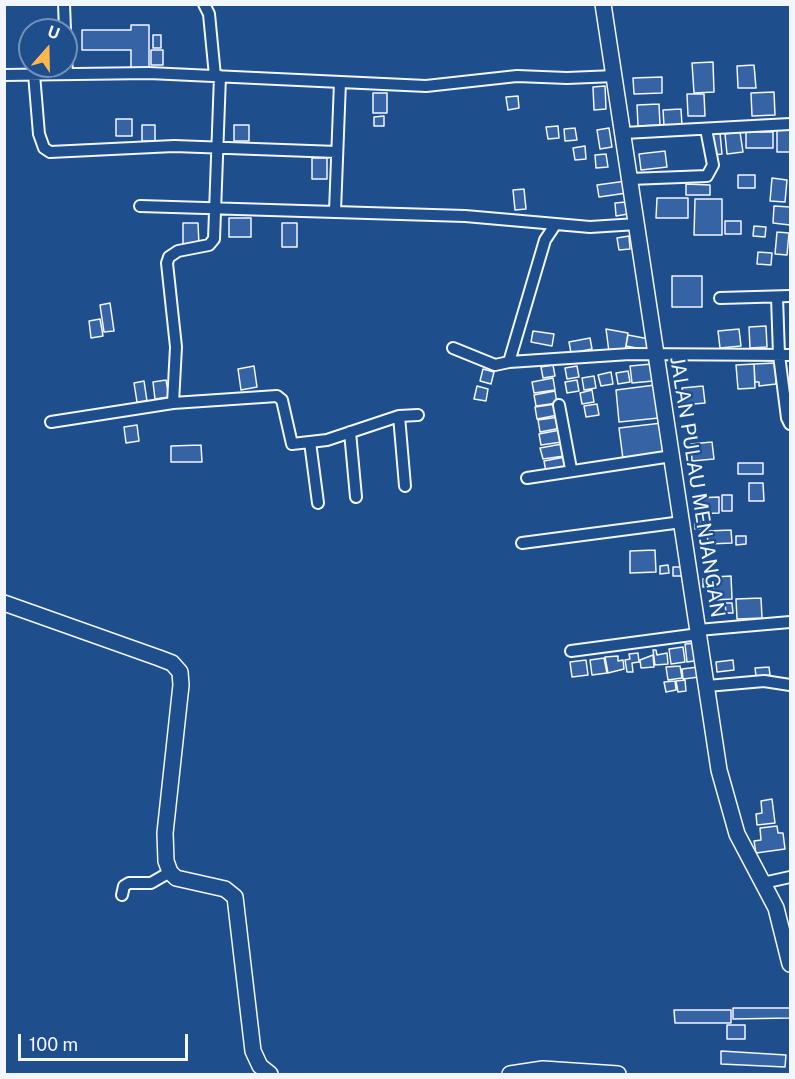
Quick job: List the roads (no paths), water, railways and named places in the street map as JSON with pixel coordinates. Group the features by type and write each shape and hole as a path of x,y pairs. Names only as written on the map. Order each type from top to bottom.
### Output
{"street":[{"path":"173,403 176,347 167,262 169,257 178,251 212,242 216,208 218,76 209,14 204,4"},
{"name":"JALAN PULAU MENJANGAN","path":"603,4 719,770 743,848 776,908 790,964"},
{"path":"78,73 218,76 426,86 517,76 567,78 615,76"},
{"path":"34,78 39,134 47,151 174,146 337,152"},
{"path":"335,211 340,82"},
{"path":"624,133 790,124"},
{"path":"630,179 707,176 713,165 706,129"},
{"path":"140,206 465,216 590,227 636,224"},
{"path":"509,362 545,240 555,225"},
{"path":"720,298 790,296"},
{"path":"777,297 785,332 779,356 787,418 790,424"},
{"path":"453,348 495,365 509,362 656,354 790,355"},
{"path":"51,422 173,403 277,396 282,400 292,444 350,432 399,416 418,415"},
{"path":"559,405 571,470"},
{"path":"399,416 405,486"},
{"path":"350,432 356,497"},
{"path":"310,442 318,503"},
{"path":"527,478 672,456"},
{"path":"522,543 682,522"},
{"path":"4,603 172,663 180,672 181,686 165,833 166,861 170,873 181,880 225,889 235,897 253,1051 260,1066 270,1074"},
{"path":"571,651 699,632 790,622"},
{"path":"707,686 764,681 790,685"},
{"path":"122,895 124,886 129,883 151,883 170,873"},
{"path":"764,883 790,877"},
{"path":"510,1074 543,1069 618,1074"}]}
